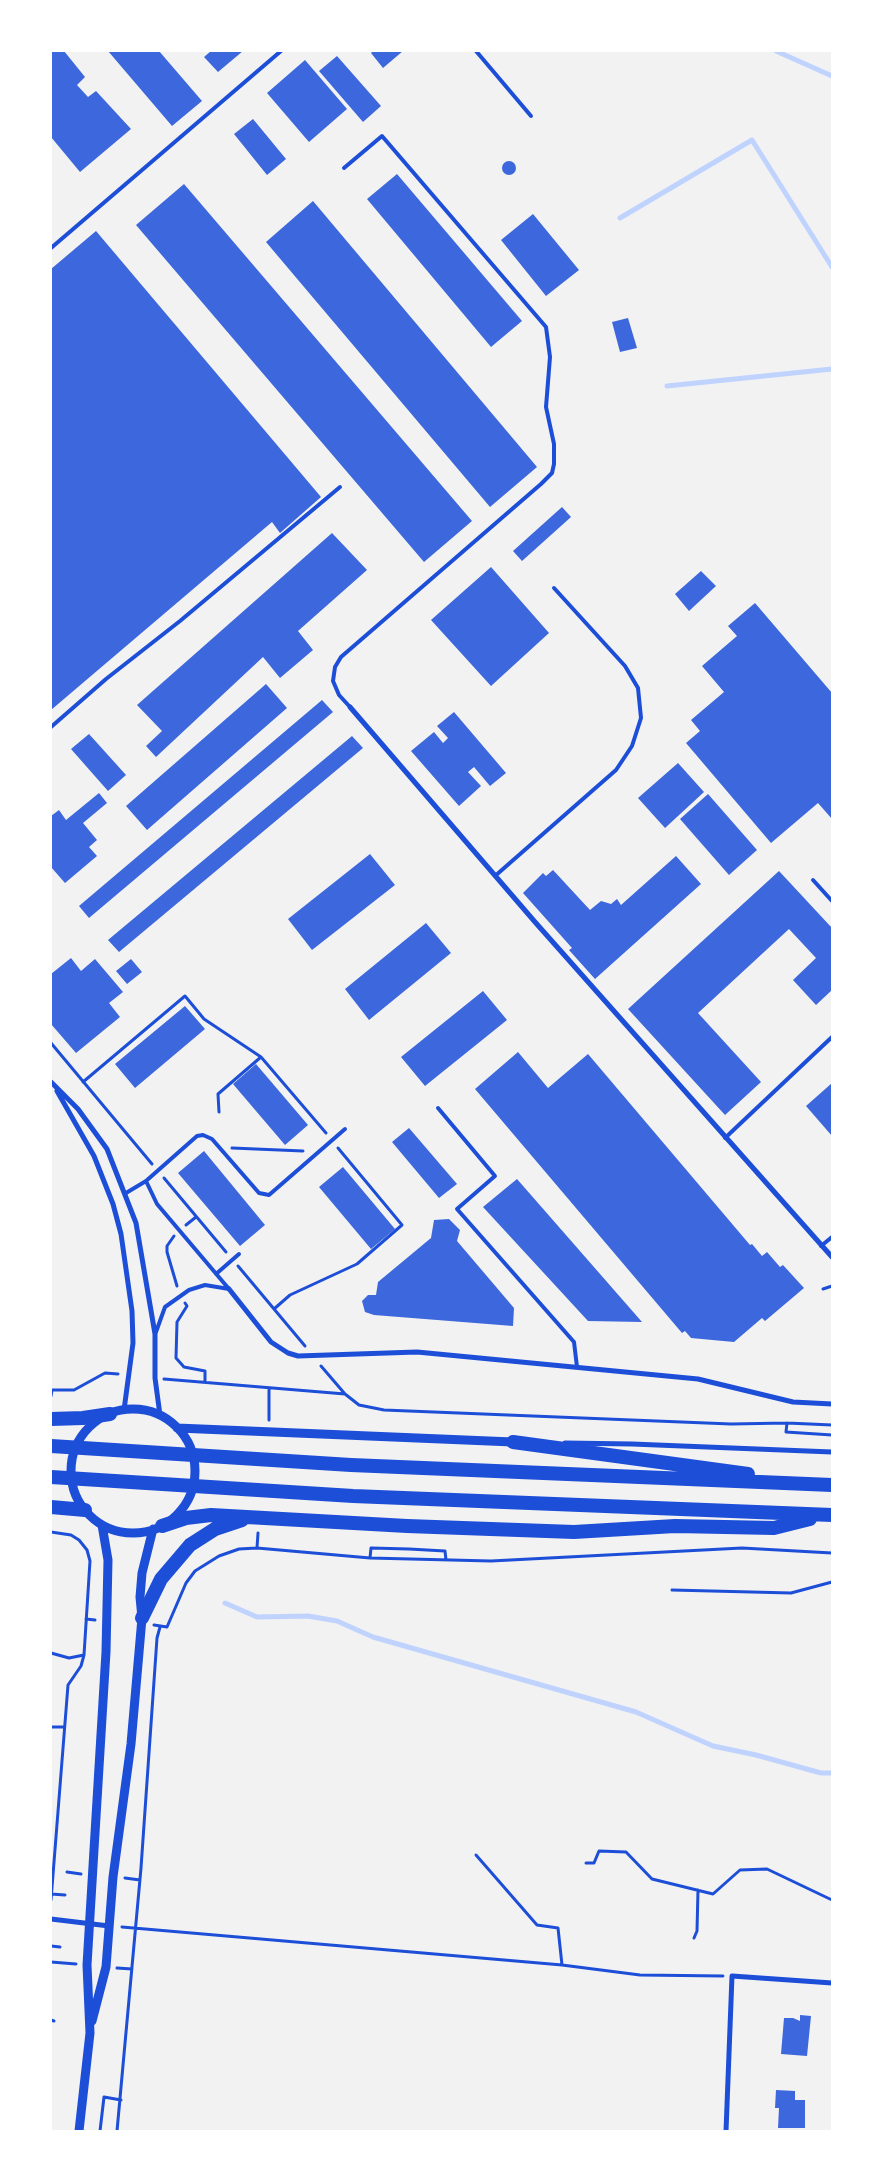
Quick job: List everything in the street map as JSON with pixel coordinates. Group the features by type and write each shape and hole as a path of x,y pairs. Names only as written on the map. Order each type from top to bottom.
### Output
{"highway":[{"path":"51,1419 82,1418 110,1414"},
{"path":"514,1442 669,1462 816,1485"},
{"path":"51,1446 351,1465 832,1486"},
{"path":"51,1477 353,1496 829,1515"},
{"path":"51,1507 85,1510"},
{"path":"157,1528 198,1516 211,1515 406,1526 574,1532 675,1526 774,1528 829,1515"},
{"path":"142,1620 162,1579 190,1545 215,1529 247,1518"}],"street":[{"path":"350,708 495,876 832,1258"},
{"path":"53,1084 78,1109 107,1149 126,1193 136,1223 155,1334 155,1378 160,1415"},
{"path":"53,1084 94,1156 113,1204 121,1234 131,1303 133,1343 124,1410"},
{"path":"229,1289 271,1342 288,1353 313,1356 417,1352 577,1367 698,1379 793,1402 832,1404"},
{"path":"124,1410 143,1410 160,1415 177,1428 187,1441 193,1457 195,1473 192,1489 185,1504 175,1516 157,1528 132,1533 111,1529 102,1525 85,1510 76,1496 71,1480 71,1464 76,1447 84,1433 95,1422 110,1414 124,1410"},
{"path":"177,1428 514,1442 632,1444 832,1452"},
{"path":"90,2032 86,1965 107,1621 108,1560 102,1525"},
{"path":"79,2131 90,2032 106,1967 109,1926 131,1744 142,1620 140,1597 142,1573 157,1528"},
{"path":"51,1919 109,1926"},
{"path":"726,2131 732,1976 832,1983"}],"lane":[{"path":"51,248 281,51"},
{"path":"476,51 531,116"},
{"path":"344,168 382,136 546,327 550,357 546,408 554,444 552,473 341,657 335,667 333,680 339,695 350,708"},
{"path":"51,727 106,678 180,621 340,487"},
{"path":"495,876 616,770 632,746 641,718 638,688 625,666 554,588"},
{"path":"813,880 832,901"},
{"path":"725,1138 832,1038"},
{"path":"438,1108 495,1176 457,1209 574,1342 577,1367"},
{"path":"126,1193 146,1181 197,1136 208,1136 259,1193 269,1195 345,1129"},
{"path":"146,1181 157,1204 229,1289"},
{"path":"821,1246 832,1237"},
{"path":"216,1274 239,1254"},
{"path":"155,1334 166,1308 189,1290 205,1285 229,1289"}],"path":[{"path":"83,1082 185,996 204,1019 261,1057 332,1140 402,1225 357,1264 290,1296 274,1309"},
{"path":"51,1044 345,1394 359,1405 384,1410 731,1424 786,1423 832,1425"},
{"path":"219,1112 218,1094 261,1057"},
{"path":"229,1148 310,1151"},
{"path":"823,1289 832,1286"},
{"path":"269,1388 345,1394"},
{"path":"51,1396 52,1390"},
{"path":"786,1423 786,1432 832,1436"},
{"path":"51,1532 71,1535 79,1540 87,1550 90,1561 84,1655 81,1666 68,1685 51,1900"},
{"path":"142,1620 160,1627 167,1627 186,1583 195,1572 219,1556 239,1549 257,1548 370,1558 491,1561 742,1548 832,1553"},
{"path":"370,1558 371,1548 445,1551 446,1560"},
{"path":"672,1590 791,1592 832,1582"},
{"path":"86,1619 107,1621"},
{"path":"117,2131 136,1929 157,1638 160,1627"},
{"path":"51,1653 69,1658 84,1655"},
{"path":"51,1726 64,1727"},
{"path":"586,1863 594,1863 599,1851 626,1852 652,1879 713,1894 740,1870 767,1869 832,1900"},
{"path":"476,1855 537,1925 558,1928 562,1965"},
{"path":"694,1938 697,1931 698,1890"},
{"path":"52,1894 65,1895"},
{"path":"109,1926 562,1965 640,1975 732,1976"},
{"path":"51,1946 60,1947"},
{"path":"100,2131 104,2097 121,2100"}],"building":[{"path":"51,51 64,51 85,77 77,85 88,97 96,91 131,129 80,172 51,137"},
{"path":"108,51 159,51 202,101 172,126"},
{"path":"211,51 243,51 218,72 204,57"},
{"path":"373,51 403,51 383,68 371,53"},
{"path":"337,56 381,106 363,122 319,71"},
{"path":"305,60 347,109 309,142 267,93"},
{"path":"253,119 286,159 267,175 234,134"},
{"path":"506,161 512,161 516,168 512,175 506,175 502,171 502,165"},
{"path":"397,174 522,321 491,347 367,199"},
{"path":"184,184 472,521 424,562 136,225"},
{"path":"313,201 537,467 490,507 266,242"},
{"path":"533,214 579,270 546,296 501,240"},
{"path":"96,231 321,497 280,533 272,522 51,710 51,269"},
{"path":"628,318 637,348 620,352 612,322"},
{"path":"562,507 571,517 522,561 513,551"},
{"path":"332,533 367,570 298,631 313,650 280,678 263,657 156,757 146,746 162,731 137,705"},
{"path":"491,567 549,633 491,686 431,620"},
{"path":"701,571 716,586 689,611 675,594"},
{"path":"755,603 832,693 832,819 818,803 771,843 686,743 700,731 691,720 724,692 702,666 737,636 728,626"},
{"path":"266,684 287,708 147,830 126,806"},
{"path":"322,700 333,712 89,918 79,906"},
{"path":"454,712 506,773 490,786 474,767 468,772 481,786 459,806 411,751 434,732 443,743 448,738 437,726"},
{"path":"89,734 126,775 108,791 71,749"},
{"path":"352,736 363,748 119,952 108,940"},
{"path":"678,763 704,792 665,828 638,798"},
{"path":"99,793 107,803 83,823 97,840 89,847 97,856 65,883 51,867 51,816 59,810 66,820"},
{"path":"708,794 757,850 729,875 680,819"},
{"path":"370,854 395,885 312,950 288,919"},
{"path":"676,856 701,884 595,979 569,950 572,948 523,893 543,873 546,876 553,870 590,910 601,901 611,904 617,899 621,905"},
{"path":"779,871 832,928 832,990 816,1005 793,980 816,958 789,929 698,1013 761,1082 725,1115 628,1009"},
{"path":"426,923 451,953 369,1020 345,989"},
{"path":"71,958 81,971 95,959 123,992 109,1003 120,1017 76,1053 51,1024 51,974"},
{"path":"131,959 142,972 127,984 116,971"},
{"path":"483,991 507,1020 425,1086 401,1057"},
{"path":"185,1006 205,1029 135,1088 115,1064"},
{"path":"518,1052 548,1088 588,1054 750,1245 752,1244 762,1256 767,1252 780,1267 783,1265 804,1288 765,1321 762,1318 734,1342 691,1338 685,1331 682,1333 475,1089"},
{"path":"256,1064 308,1125 285,1145 233,1084"},
{"path":"832,1083 832,1136 806,1106"},
{"path":"409,1128 457,1184 439,1198 392,1142"},
{"path":"204,1151 265,1225 240,1246 178,1173"},
{"path":"343,1167 395,1229 371,1249 319,1187"},
{"path":"517,1179 642,1322 588,1321 483,1207"},
{"path":"449,1219 460,1230 457,1241 514,1308 513,1326 374,1315 365,1312 362,1301 368,1295 376,1295 378,1282 431,1238 434,1220"},
{"path":"800,2015 811,2016 807,2056 781,2054 784,2018 793,2018 800,2021"},
{"path":"776,2090 795,2091 795,2100 805,2100 805,2128 778,2128 779,2108 775,2108"}],"waterway":[{"path":"776,51 832,76"},
{"path":"620,218 752,140 832,267"},
{"path":"667,386 832,369"},
{"path":"225,1603 257,1617 308,1616 337,1621 373,1637 636,1712 713,1746 756,1755 821,1773 832,1773"}]}
